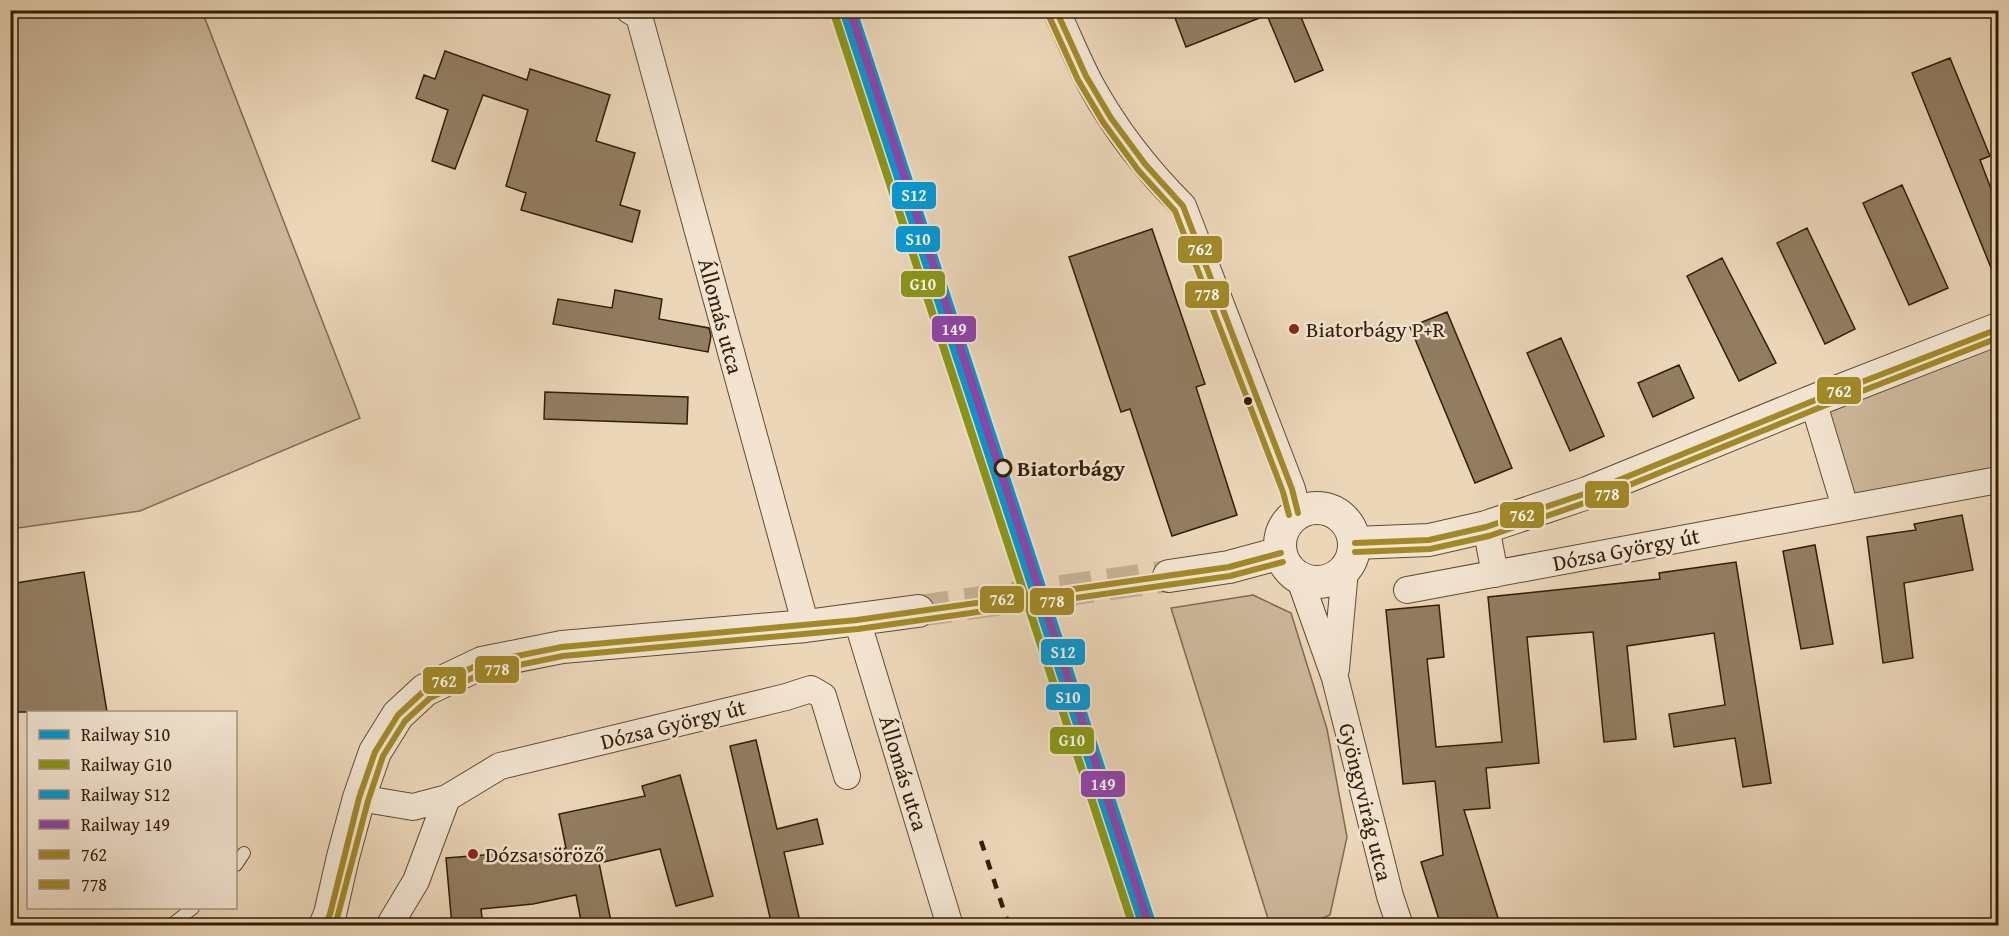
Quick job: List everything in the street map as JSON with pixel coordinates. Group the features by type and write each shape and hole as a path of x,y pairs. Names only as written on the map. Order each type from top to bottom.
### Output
{"street":[{"name":"Állomás utca","path":"630,10 639,16 806,626"},
{"path":"1056,10 1092,86 1160,184 1183,206 1292,489 1298,513"},
{"path":"1350,557 1349,525 1335,512 1316,508 1298,513 1286,524 1281,537 1281,553 1287,567 1299,577 1314,582 1327,581 1350,557 1486,527 1587,493 1998,329"},
{"path":"1813,401 1845,507"},
{"name":"Dózsa György út","path":"1407,590 1998,480"},
{"path":"1486,527 1495,574"},
{"path":"1169,576 1229,567 1281,553"},
{"name":"Gyöngyvirág utca","path":"1335,678 1350,557"},
{"name":"Gyöngyvirág utca","path":"1299,577 1335,678 1390,896 1400,926"},
{"path":"325,926 359,798 375,752 398,715 425,690 482,663 562,647 806,626 918,612"},
{"name":"Állomás utca","path":"857,620 950,926"},
{"name":"Dózsa György út","path":"359,798 413,807 447,798 500,766 786,697 811,688 823,696 847,776"},
{"path":"389,926 416,882 447,798"}],"lane":[{"path":"237,864 244,853"},
{"path":"170,926 192,909"}],"shaded area":[{"path":"10,11 202,11 360,418 140,511 11,529"},
{"path":"1998,329 1998,480 1845,507 1813,401"},
{"path":"1253,595 1291,613 1327,729 1347,837 1330,915 1306,925 1270,925 1171,608"}],"building":[{"path":"1172,10 1298,10 1323,70 1295,82 1267,15 1186,47"},
{"path":"445,51 527,80 530,69 610,95 596,141 635,153 620,205 640,211 632,242 521,210 526,193 506,186 528,110 483,95 455,169 432,161 448,110 416,98 424,75 435,79"},
{"path":"1950,58 1990,156 1980,160 1998,207 1998,285 1912,73"},
{"path":"1902,185 1948,288 1909,305 1863,203"},
{"path":"1807,228 1855,329 1825,344 1777,243"},
{"path":"1152,229 1205,384 1196,387 1237,515 1172,536 1130,409 1121,412 1069,257"},
{"path":"1722,258 1776,363 1739,381 1687,276"},
{"path":"615,290 662,299 659,319 709,328 711,336 708,352 553,324 558,299 612,308"},
{"path":"1447,312 1512,468 1475,483 1410,327"},
{"path":"1561,338 1604,436 1570,451 1527,353"},
{"path":"1679,365 1694,398 1653,417 1638,383"},
{"path":"545,392 688,397 687,424 544,419"},
{"path":"1962,515 1973,570 1904,583 1913,658 1883,663 1867,537 1916,530 1914,524"},
{"path":"1815,545 1833,644 1801,649 1783,551"},
{"path":"1736,562 1771,783 1743,787 1735,738 1674,747 1669,714 1725,705 1714,633 1627,646 1636,739 1604,742 1593,632 1527,637 1539,763 1486,768 1490,808 1464,810 1499,921 1485,926 1441,926 1421,862 1443,855 1435,781 1403,784 1386,610 1439,605 1444,657 1427,659 1436,747 1502,742 1488,597 1660,579 1659,573"},
{"path":"84,572 107,711 10,712 10,584"},
{"path":"756,740 777,829 817,819 823,844 784,852 801,926 772,926 730,746"},
{"path":"680,775 713,896 676,906 660,849 599,863 612,926 582,926 576,895 533,904 481,909 483,926 452,926 446,858 510,853 511,860 566,848 559,814 645,796 642,786"}],"tunnel":[{"path":"918,611 1169,576"}],"railway":[{"path":"981,841 1009,926"}],"rail line":[{"name":"S10","path":"843,10 1143,926"},
{"name":"S12","path":"853,10 1152,923"},
{"name":"G10","path":"834,13 1133,926"},
{"name":"149","path":"852,16 1149,926"}],"transit line":[{"name":"762","path":"1056,10 1086,76 1111,118 1145,164 1183,206 1292,489 1298,513"},
{"name":"778","path":"1048,14 1078,80 1103,122 1138,170 1175,211 1283,492 1289,515"},
{"name":"762","path":"1355,543 1429,540 1486,527 1587,493 1998,329"},
{"name":"778","path":"1355,552 1430,549 1489,536 1590,501 1998,338"},
{"name":"762","path":"325,926 359,798 375,752 398,715 425,690 482,663 562,647 857,620 1229,567 1281,553"},
{"name":"778","path":"335,926 368,801 383,756 405,721 430,698 485,672 563,656 858,629 1230,576 1283,562"}],"place":[{"name":"Biatorbágy P+R","path":"1294,329"},
{"name":"Biatorbágy","path":"1003,468"},
{"name":"Dózsa söröző","path":"473,854"}]}
